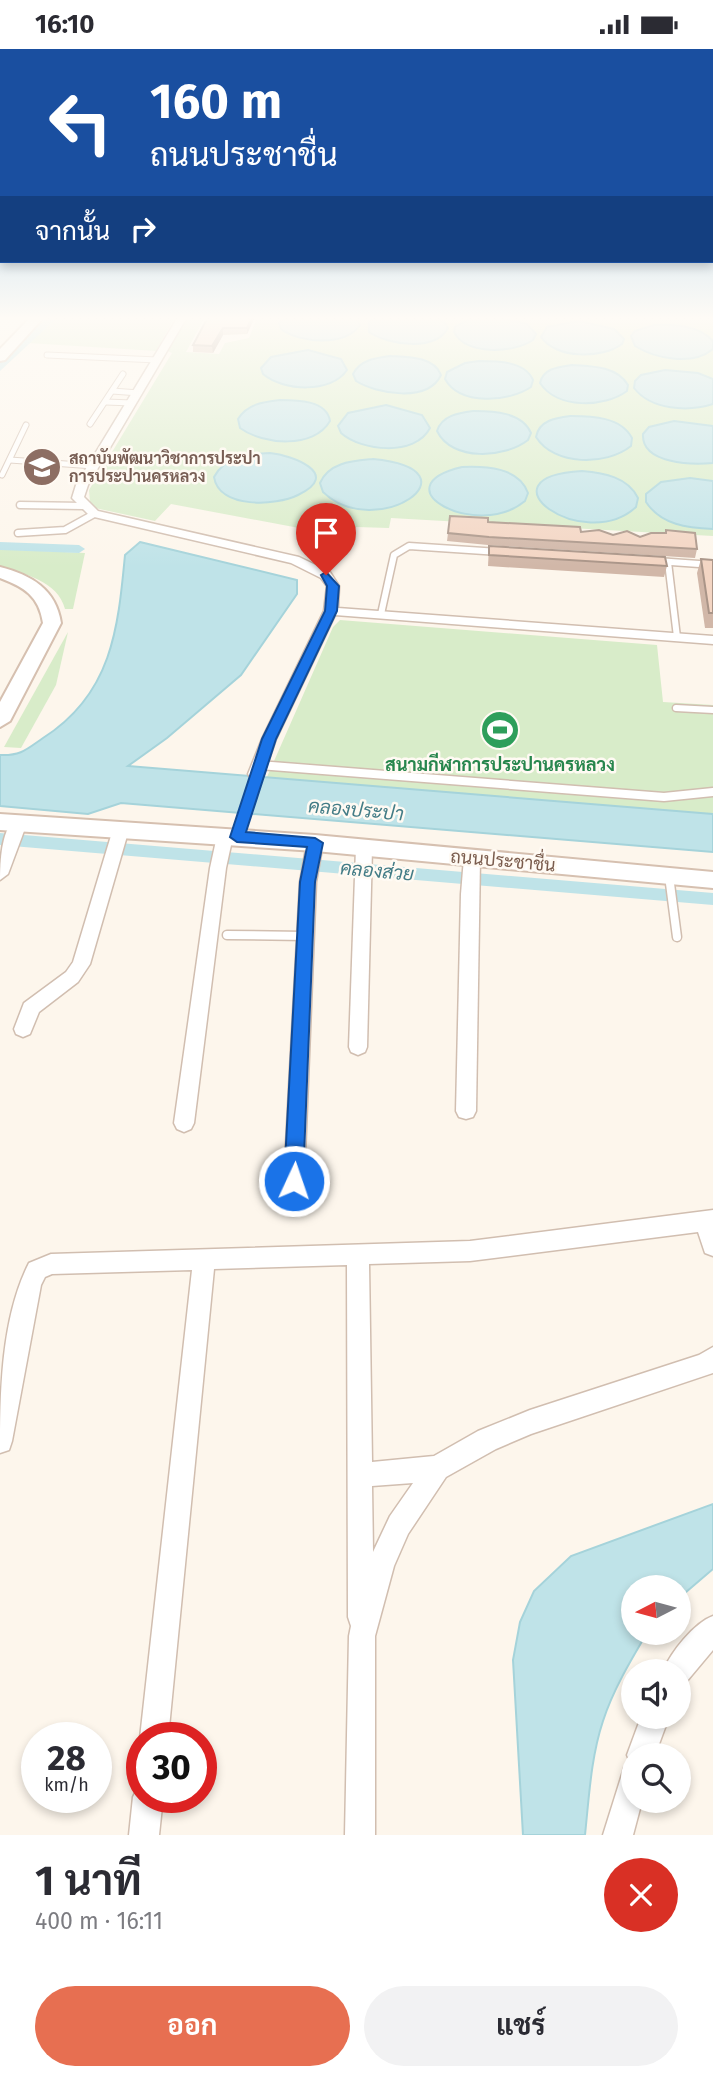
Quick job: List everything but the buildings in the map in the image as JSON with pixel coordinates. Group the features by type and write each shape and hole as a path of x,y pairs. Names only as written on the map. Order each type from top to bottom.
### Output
{"main road":[{"path":"0,572 39,590 51,610 52,623 0,721"},
{"name":"ถนนประชาชื่น","path":"11,826 117,843 232,835 313,850 472,865 669,880 713,880"}],"street":[{"path":"135,400 94,466 79,498 89,510 295,560 326,575 333,586 331,611 257,770"},
{"path":"331,611 713,640"},
{"path":"0,874 7,856 11,826"},
{"path":"184,1123 218,868 232,835"},
{"path":"23,1029 31,1008 72,977 81,964 117,843"},
{"path":"294,1181 307,882 313,850"},
{"path":"358,1047 364,854"},
{"path":"466,1111 469,894 472,865"},
{"path":"0,1441 30,1284 37,1270 51,1264 470,1251 710,1221 713,1246"},
{"path":"358,1256 362,1636 360,1835"},
{"path":"156,1722 204,1261"},
{"path":"360,1475 437,1468 487,1440 530,1422 705,1365 713,1359"},
{"path":"362,1636 381,1565 399,1525 437,1468"},
{"path":"687,1659 713,1629"},
{"path":"144,1835 146,1813"},
{"path":"618,1835 624,1813"}],"lane":[{"path":"90,424 106,402 118,400"},
{"path":"2,475 26,425"},
{"path":"10,460 94,466"},
{"path":"20,505 89,510"},
{"path":"18,533 65,530 89,510"},
{"path":"381,614 394,555 398,550 409,546 504,552"},
{"path":"655,561 713,565"},
{"path":"668,562 677,637"},
{"path":"676,708 713,710"},
{"path":"232,835 257,770 664,797 713,792"},
{"path":"669,880 677,937"},
{"path":"227,935 305,936"}],"green space":[{"path":"143,400 713,400 713,536 391,518 389,528 356,527 347,537 171,504 155,521 95,508 90,502 89,490"},
{"path":"0,549 85,553 73,609 65,609 61,599 48,585 0,566"},
{"name":"สนามกีฬาการประปานครหลวง","path":"340,620 657,645 663,702 713,705 713,814 267,777 333,627"},
{"path":"68,632 56,685 21,748 4,747"}],"water":[{"path":"288,400 310,403 323,409 330,421 322,430 301,440 274,441 262,438 240,428 238,419 246,410 262,403"},
{"path":"567,400 608,400 594,403"},
{"path":"713,400 713,404 682,408 650,401"},
{"path":"386,405 422,415 430,428 413,444 387,448 361,444 341,433 338,426 348,413"},
{"path":"474,411 498,412 514,417 527,426 531,433 528,440 506,451 480,454 454,448 444,441 437,431 443,421 457,414"},
{"path":"571,416 597,417 621,426 632,438 631,446 620,453 595,460 567,458 544,447 536,437 544,423"},
{"path":"674,421 713,426 713,463 670,461 650,451 643,434 649,427"},
{"path":"270,453 290,457 309,467 315,473 316,480 311,487 298,495 263,503 237,500 218,487 214,477 231,460 246,455"},
{"path":"373,459 405,466 419,476 420,488 410,499 391,507 369,510 345,506 323,492 320,483 335,467"},
{"path":"462,467 491,468 509,473 524,484 528,493 525,501 505,512 483,515 462,513 444,507 432,497 430,486 439,476"},
{"path":"582,471 607,475 628,485 638,498 636,507 614,519 591,522 568,518 549,509 538,498 538,486 551,476"},
{"path":"690,478 713,481 713,529 676,524 659,516 646,502 646,494 661,482"},
{"name":"คลองประปา","path":"140,542 297,580 297,594 241,675 167,738 128,766 713,814 713,852 121,803 88,814 0,806 0,755 23,751 66,721 84,701 97,680 114,634 125,555"},
{"path":"713,1504 713,1569 691,1588 691,1575 621,1575 621,1645 640,1645 632,1659 621,1659 621,1680 607,1709 593,1763 585,1835 523,1835 513,1660 520,1622 534,1591 571,1556"}],"waterway":[{"path":"0,546 79,549"},
{"name":"คลองส่วย","path":"0,839 713,899"}],"place":[{"name":"สถาบันพัฒนาวิชาการประปา การประปานครหลวง","path":"42,467"},
{"name":"สนามกีฬาการประปานครหลวง","path":"500,730"}],"route":[{"path":"294,1181 307,882 315,843 237,837 269,739 331,611 334,601 333,586 326,575"}]}
